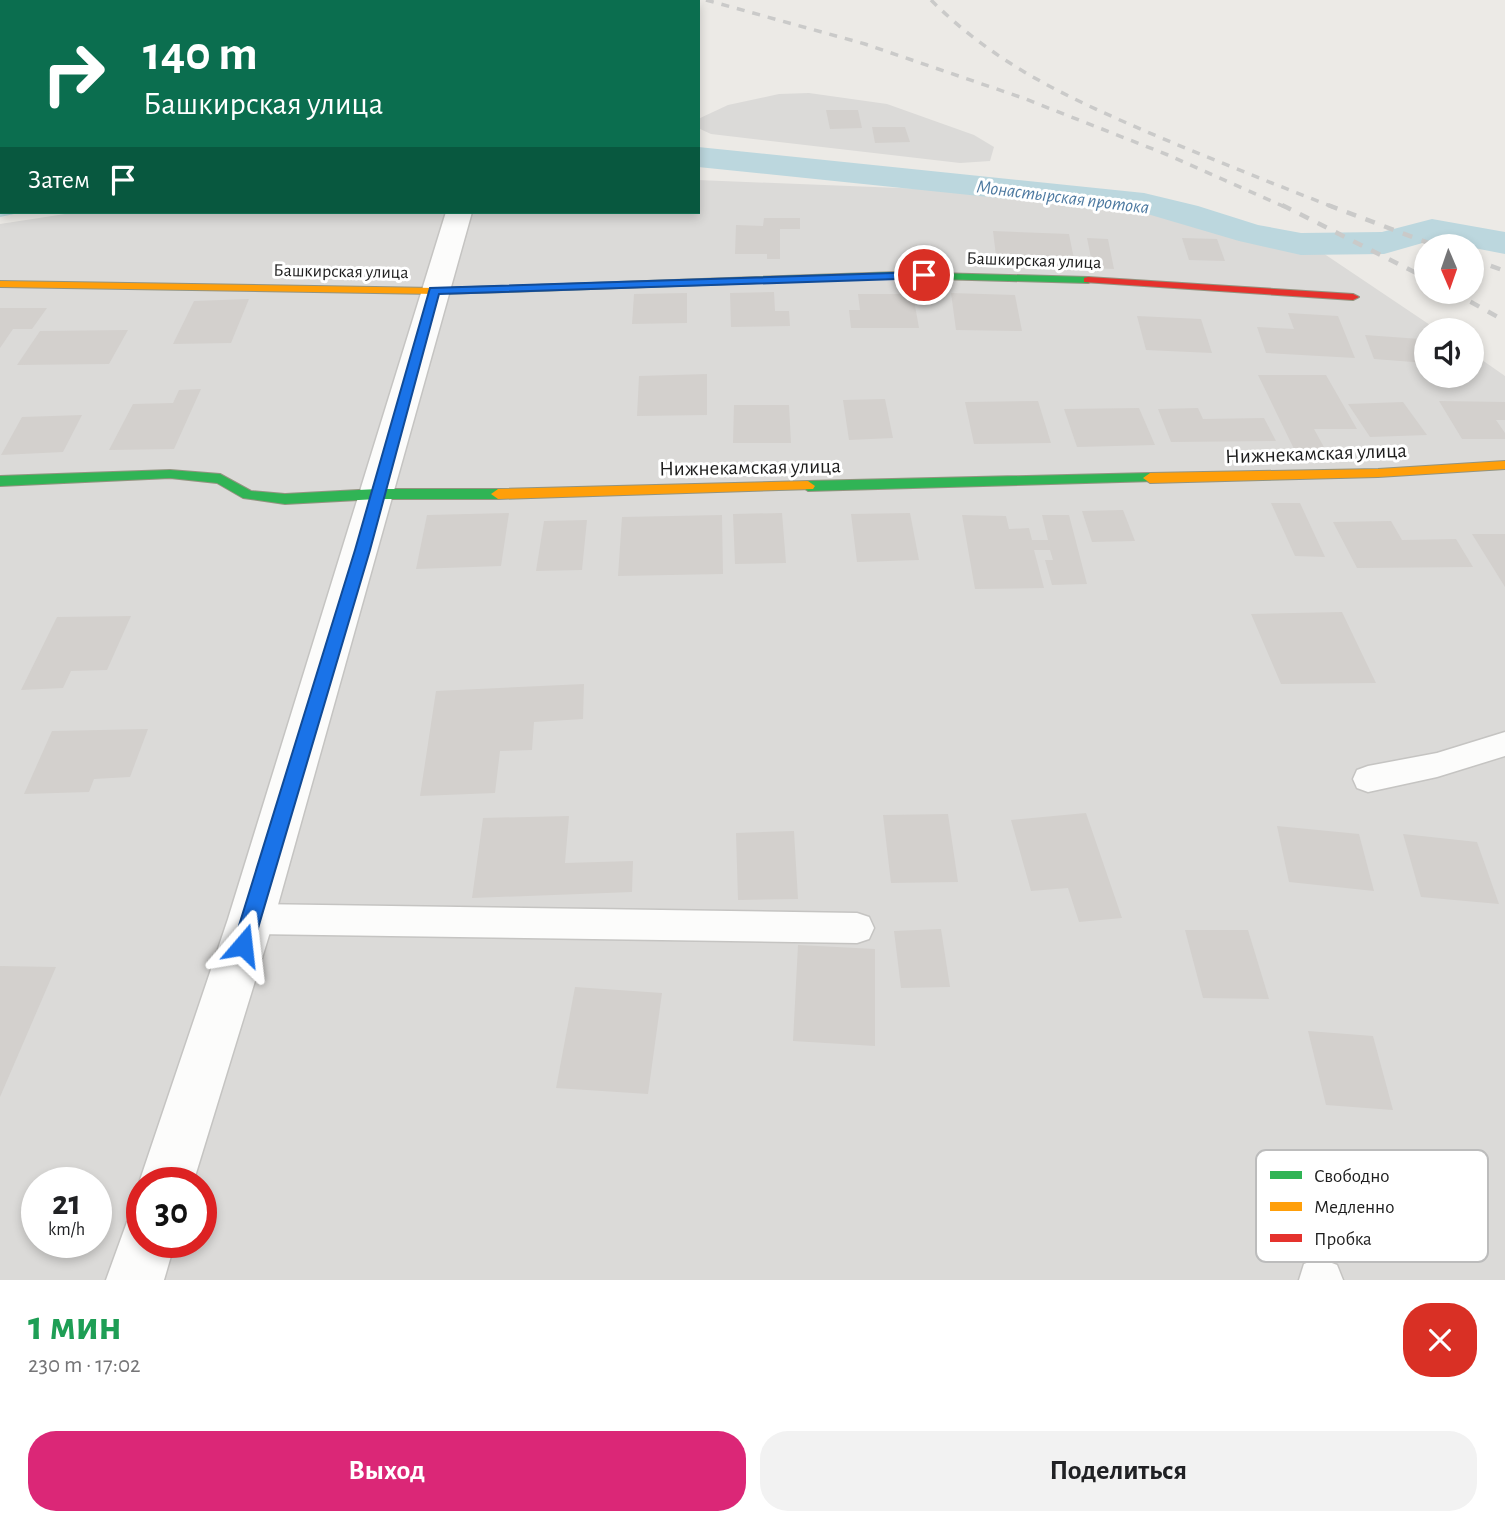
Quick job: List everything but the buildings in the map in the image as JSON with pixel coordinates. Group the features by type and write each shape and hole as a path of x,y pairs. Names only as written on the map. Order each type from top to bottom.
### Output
{"street":[{"path":"171,1167 251,919 458,214"},
{"name":"Башкирская улица","path":"0,284 435,291 898,275 1084,280 1353,297"},
{"name":"Нижнекамская улица","path":"0,481 170,474 220,479 248,495 285,499 377,494 447,495 1378,473 1505,465"},
{"path":"135,1280 142,1258"}],"lane":[{"path":"1368,779 1437,765 1505,744"},
{"path":"251,919 857,928"}],"shaded area":[{"path":"809,93 887,104 974,135 994,147 990,161 960,163 711,134 700,129 700,118 728,105 779,94"},
{"path":"700,180 974,191 1248,223 1311,245 1420,318 1414,318 1414,388 1484,388 1484,361 1505,376 1505,1280 0,1280 0,224 65,214 700,214"}],"waterway":[{"name":"Монастырская протока","path":"700,157 1144,203 1251,234 1301,244 1384,243 1432,229 1505,243"}],"railway":[{"path":"706,0 865,44 1023,98 1168,155 1285,207"},
{"path":"931,0 957,24 1010,63 1067,95 1159,137 1333,207"},
{"path":"1282,205 1414,272"},
{"path":"1328,205 1414,238"},
{"path":"1484,263 1505,271"},
{"path":"1475,304 1505,321"}],"traffic: fast":[{"path":"507,289 898,275 1088,280"},
{"path":"0,481 170,474 220,479 248,495 285,499 377,494 498,494"},
{"path":"808,486 1150,478"}],"traffic: slow":[{"path":"0,284 435,291 507,289"},
{"path":"1150,478 1378,473 1505,465"},
{"path":"498,494 808,486"}],"traffic: jam":[{"path":"1088,280 1353,297"}],"route":[{"path":"243,945 362,550 435,291 924,275"}]}
